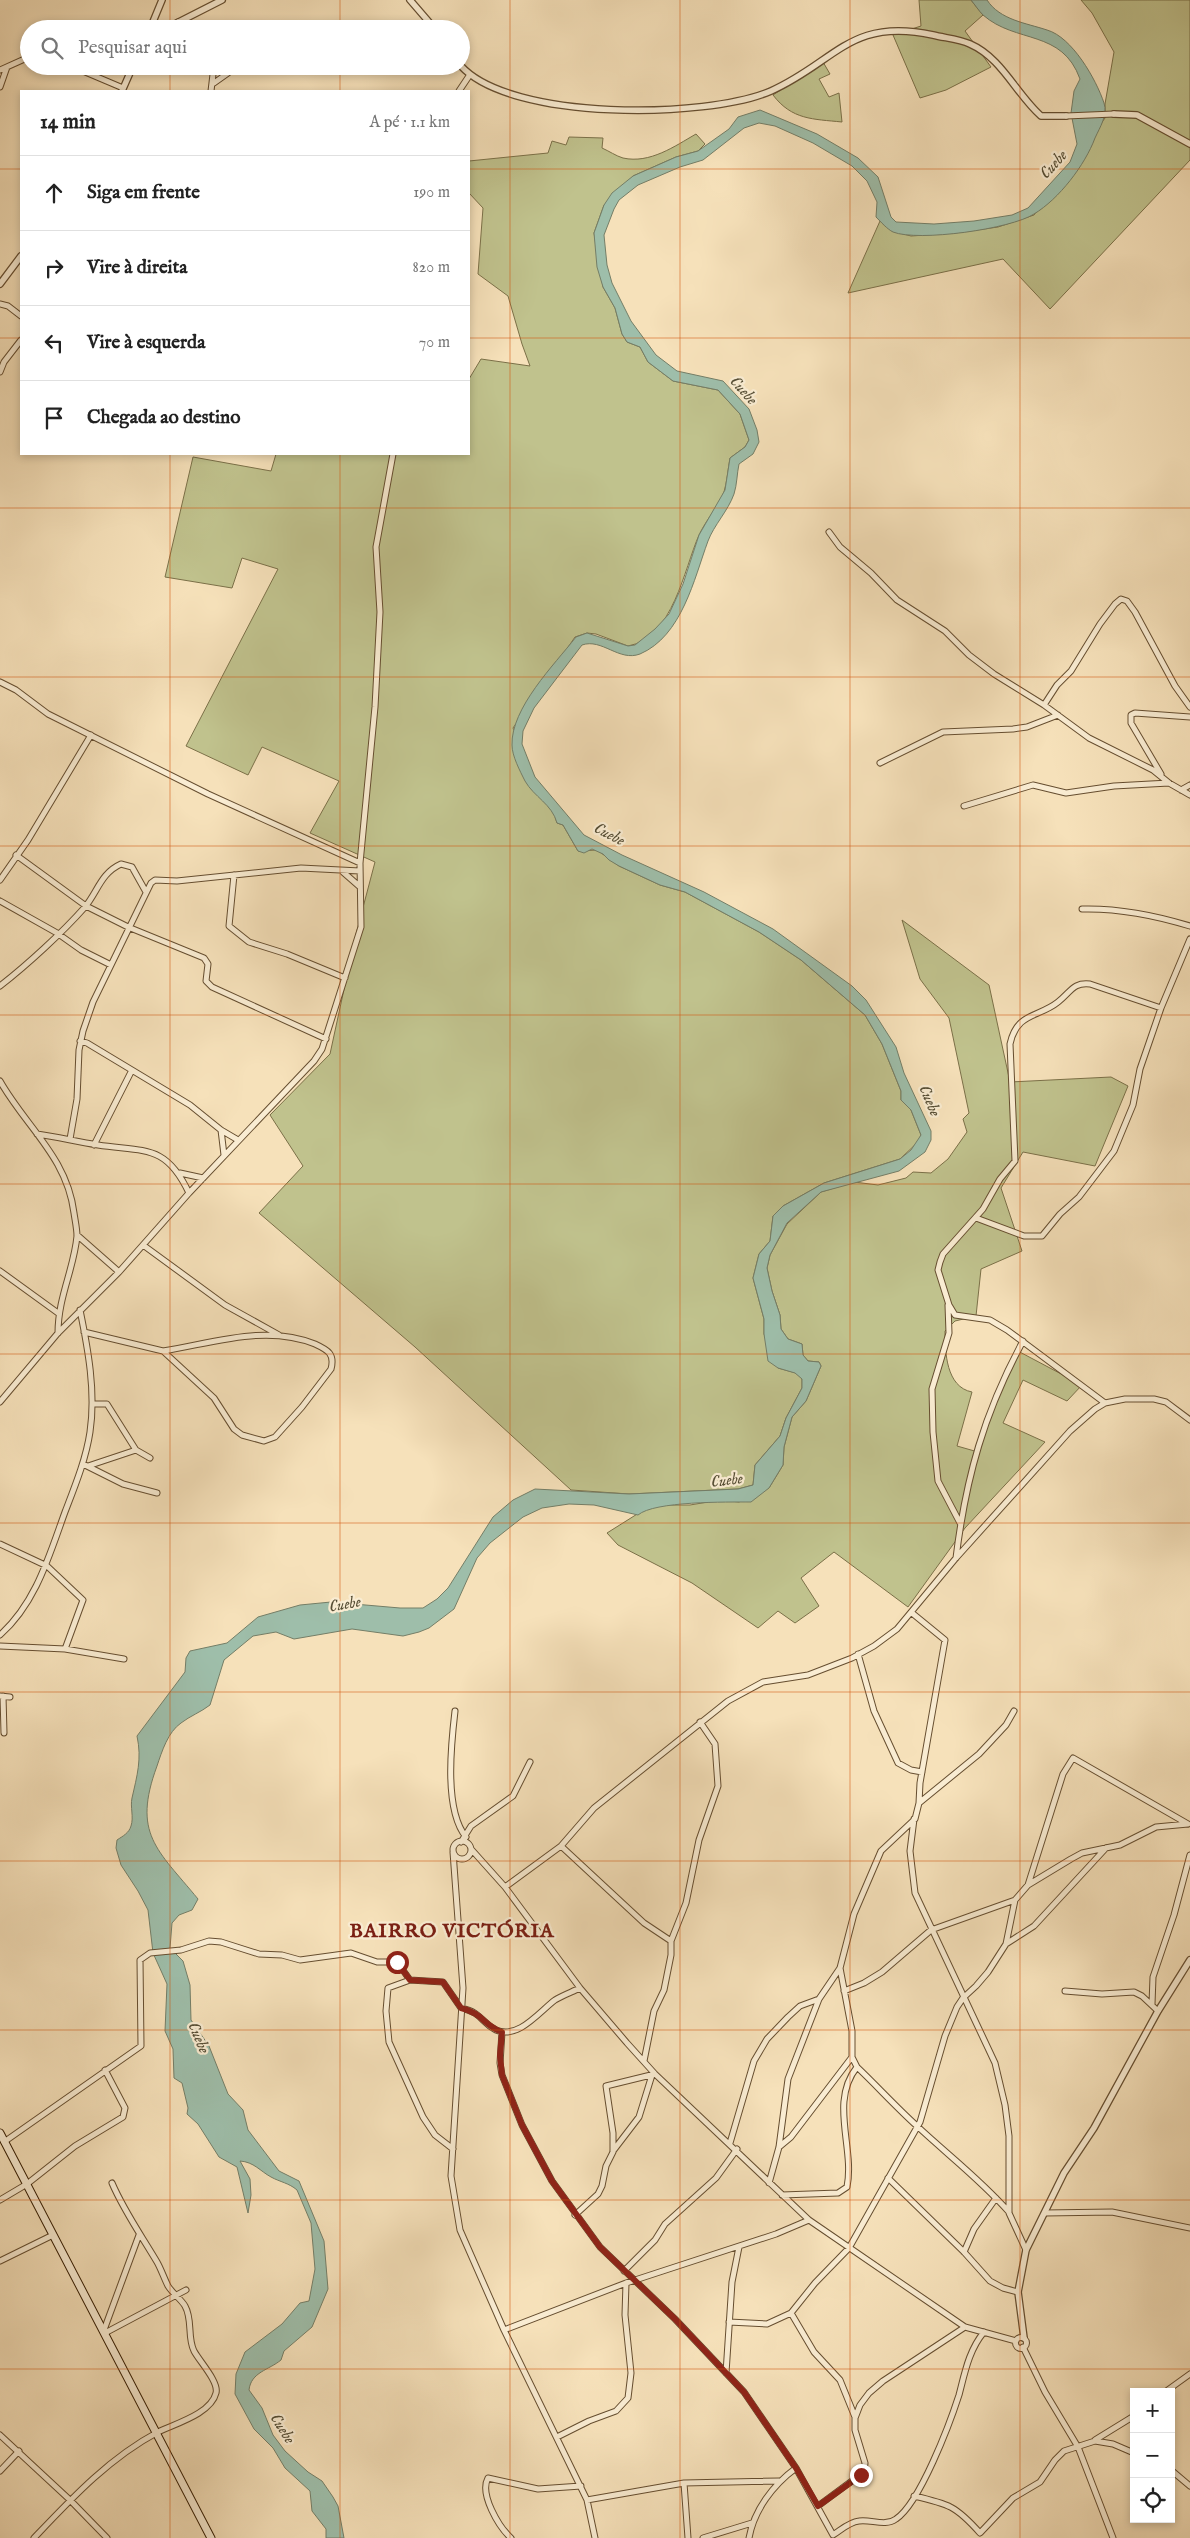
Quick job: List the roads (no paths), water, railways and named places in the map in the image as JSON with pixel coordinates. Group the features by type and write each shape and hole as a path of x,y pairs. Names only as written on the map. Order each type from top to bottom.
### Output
{"main road":[{"path":"0,2133 211,2538"}],"street":[{"path":"154,20 162,0"},
{"path":"182,20 222,0"},
{"path":"410,0 427,20"},
{"path":"459,90 469,76 493,88 545,102 578,108 692,108 716,106 770,91 859,38 876,32 910,32 968,43 980,49 997,64 1041,116 1048,118 1114,114 1137,115 1190,144"},
{"path":"0,70 20,61"},
{"path":"0,87 7,67"},
{"path":"91,75 122,89 129,75"},
{"path":"211,90 214,75"},
{"path":"214,83 225,75"},
{"path":"0,284 20,257"},
{"path":"0,304 8,306 20,315"},
{"path":"0,372 4,362 20,341"},
{"path":"1,1398 58,1333 119,1272 202,1178 314,1061 326,1039 361,927 360,863 380,625 376,547 393,455"},
{"path":"829,532 840,547 871,573 897,600 945,631 969,656 1044,705 1089,738 1161,775"},
{"path":"1044,705 1057,685 1071,671 1100,624 1121,599 1127,601 1135,612 1176,686 1190,707"},
{"path":"0,682 16,690 48,714 208,794 360,863"},
{"path":"880,762 943,732 1013,730 1027,727 1058,715"},
{"path":"1190,717 1130,715 1131,723 1161,775 1169,783 1190,794"},
{"path":"82,731 84,743"},
{"path":"0,880 67,776 84,743 91,735"},
{"path":"964,806 1033,785 1042,785 1060,793 1066,793 1114,786 1169,783"},
{"path":"1181,790 1190,785"},
{"path":"16,855 86,906 128,927 204,958 208,964 206,981 212,987 326,1039"},
{"path":"0,986 86,906 100,880 113,867 121,864 132,867 146,892"},
{"path":"70,1139 77,1099 80,1041 93,1002 128,927 146,892 155,880 177,881 301,868 344,872 360,871"},
{"path":"344,872 359,886"},
{"path":"234,875 230,926 249,942 287,954 345,978"},
{"path":"0,901 57,933 81,950 111,965"},
{"path":"1082,909 1112,909 1155,916 1190,926"},
{"path":"976,1218 1024,1236 1042,1236 1060,1214 1079,1197 1114,1151 1121,1138 1133,1105 1140,1069 1161,1008 1190,939"},
{"path":"1105,1404 1044,1360 1023,1341 990,1320 955,1314 949,1305 938,1270 943,1254 976,1218 1016,1157 1010,1044 1016,1027 1028,1016 1057,1003 1073,987 1082,983 1161,1008"},
{"path":"84,1031 87,1043"},
{"path":"80,1041 87,1043 190,1105 221,1130 238,1140"},
{"path":"94,1145 132,1070"},
{"path":"0,1081 62,1171 73,1205 77,1235 58,1313 58,1333"},
{"path":"221,1130 224,1155"},
{"path":"38,1134 94,1145 136,1148 156,1154 163,1157 180,1173 189,1193"},
{"path":"180,1173 202,1178"},
{"path":"77,1235 119,1272"},
{"path":"143,1245 226,1305 279,1335"},
{"path":"0,1271 58,1313"},
{"path":"949,1305 948,1333 932,1389 933,1432 938,1481 960,1524"},
{"path":"0,1635 13,1623 47,1566 86,1465 92,1404 80,1310"},
{"path":"84,1332 163,1351 204,1344 229,1337 279,1335 302,1339 327,1349 331,1353 333,1362 331,1370 302,1407 269,1441 255,1439 234,1430 214,1398 163,1351"},
{"path":"956,1558 968,1479 995,1395 1023,1341"},
{"path":"505,1886 561,1846 594,1808 728,1701 762,1682 808,1674 858,1654 886,1637 912,1613 956,1558 1070,1431 1088,1414 1105,1404 1125,1399 1154,1398 1166,1402 1190,1420"},
{"path":"92,1404 107,1404 136,1450 150,1458"},
{"path":"86,1465 136,1450"},
{"path":"86,1465 130,1486 156,1493"},
{"path":"0,1544 47,1566 83,1600 65,1650"},
{"path":"912,1613 945,1640 922,1772 919,1803 914,1818 910,1851 912,1880 920,1909 995,2063 1001,2081 1009,2136 1009,2213"},
{"path":"0,1646 65,1650 124,1659"},
{"path":"858,1654 874,1711 898,1763 911,1770 922,1772"},
{"path":"4,1733 1,1696 10,1697"},
{"path":"455,1711 452,1737 454,1809 456,1822 466,1837"},
{"path":"919,1803 979,1754 1006,1725 1014,1711"},
{"path":"644,2061 654,2011 664,1990 671,1955 671,1941 686,1903 699,1840 718,1786 715,1744 700,1722"},
{"path":"1028,1885 1063,1774 1072,1758 1189,1825"},
{"path":"530,1762 513,1796 471,1826 462,1842 455,1845 453,1852 452,1869 463,1974 451,2176 460,2230 504,2330 588,2500 595,2538"},
{"path":"769,2183 779,2147 788,2079 819,1999 840,1968 854,1914 873,1864 891,1839 914,1818"},
{"path":"1006,1944 1015,1900 1028,1885 1082,1853 1120,1845 1156,1827 1189,1825"},
{"path":"462,1842 468,1844 470,1849 481,1858 505,1886 580,1988 644,2061 653,2074 737,2149 769,2183 809,2220 849,2248 884,2269 965,2327 1016,2341"},
{"path":"561,1846 644,1923 671,1941"},
{"path":"729,2322 767,2324 791,2313 820,2277 849,2248 923,2116 945,2036 963,1998 976,1986 1006,1944 1034,1926 1107,1847"},
{"path":"452,1869 464,1859 470,1849"},
{"path":"453,1852 457,1858 481,1858"},
{"path":"1152,2004 1153,1977 1176,1908 1190,1855"},
{"path":"844,1991 864,1983 882,1972 931,1930 1015,1900"},
{"path":"4,2142 141,2046 139,1966 142,1957 150,1953 181,1950 209,1941 221,1942 258,1954 300,1960 352,1953 377,1962 397,1962 410,1980"},
{"path":"1113,2538 1078,2447 1045,2392 1024,2347 1026,2344 1018,2292 1026,2250 1064,2173 1094,2128 1158,2011 1190,1960"},
{"path":"840,1968 852,2031 852,2057 857,2067 917,2127 946,2150 996,2198 1009,2213 1026,2250"},
{"path":"453,2149 435,2135 423,2117 389,2042 386,2011 388,1988 410,1980 443,1982 461,2008 475,2011 495,2030 502,2032 523,2027 556,1999 580,1988"},
{"path":"1065,1991 1102,1994 1134,1992 1152,2004 1158,2011"},
{"path":"730,2143 754,2061 767,2039 800,2006 819,1999"},
{"path":"502,2032 500,2056 502,2075 526,2133 552,2181 600,2247 675,2319 744,2392 796,2468 833,2537 857,2521 888,2523 902,2515 927,2474 949,2422 968,2359 975,2349 976,2341 984,2332"},
{"path":"779,2147 790,2137 852,2057"},
{"path":"782,2195 838,2193 847,2187 850,2170 843,2114 848,2084 857,2067"},
{"path":"0,2200 27,2184 67,2152 123,2116 125,2108 105,2070"},
{"path":"613,2152 613,2133 606,2086 653,2074"},
{"path":"575,2215 598,2194 602,2186 606,2166 613,2152 639,2117 653,2074"},
{"path":"624,2271 655,2240 665,2224 716,2178 737,2149"},
{"path":"888,2178 964,2252 990,2281 1002,2288 1018,2292"},
{"path":"34,2538 70,2500 121,2455 157,2433 197,2415 212,2401 216,2394 216,2385 213,2378 193,2349 191,2326 185,2306 176,2296 139,2235 112,2183"},
{"path":"964,2252 974,2229 996,2198"},
{"path":"1045,2213 1112,2212 1190,2228"},
{"path":"504,2330 634,2281 739,2246 809,2220"},
{"path":"0,2261 53,2235"},
{"path":"104,2332 139,2235"},
{"path":"726,2373 729,2322 739,2246"},
{"path":"557,2438 588,2421 616,2410 628,2398 631,2373 625,2315 626,2284"},
{"path":"104,2332 186,2290"},
{"path":"791,2313 814,2352 840,2380 855,2418"},
{"path":"818,2506 864,2472 865,2463 855,2430 855,2418 860,2405 882,2381 965,2327"},
{"path":"1016,2341 1020,2337 1024,2338"},
{"path":"1016,2341 1018,2347 1024,2347"},
{"path":"1171,2388 1190,2374"},
{"path":"914,2496 945,2503 955,2508 981,2536 1016,2496 1040,2482 1060,2454 1094,2440 1130,2418"},
{"path":"0,2435 70,2500 107,2538"},
{"path":"1094,2440 1113,2444 1130,2451"},
{"path":"0,2471 19,2451"},
{"path":"749,2538 752,2523 780,2481 796,2468"},
{"path":"1175,2473 1190,2486"},
{"path":"511,2538 497,2523 492,2511 486,2484 488,2478 538,2489 581,2486"},
{"path":"588,2500 684,2482 780,2481"},
{"path":"684,2482 688,2538"},
{"path":"703,2538 752,2523"}],"water":[{"name":"Cuebe","path":"971,0 987,0 992,7 1006,16 1056,34 1082,60 1095,82 1104,103 1103,121 1085,159 1053,200 1034,214 1006,225 943,235 905,235 893,232 876,217 877,202 867,181 852,166 813,143 775,126 759,123 744,128 703,160 680,167 638,185 619,200 604,235 607,265 612,283 631,321 656,355 677,371 723,381 749,409 757,430 759,442 753,454 739,464 735,490 731,500 708,541 684,605 666,634 654,646 632,656 597,645 582,645 534,708 523,731 522,744 535,777 584,835 622,855 704,892 773,929 852,986 866,1000 896,1047 904,1073 931,1131 931,1140 925,1152 899,1171 821,1192 787,1223 770,1255 767,1268 780,1315 781,1329 788,1339 802,1344 803,1355 808,1361 819,1362 821,1366 806,1401 792,1417 784,1447 783,1465 769,1488 751,1502 709,1502 674,1505 646,1510 638,1515 594,1505 569,1504 542,1508 523,1517 490,1543 477,1558 454,1609 429,1628 419,1632 403,1636 352,1629 294,1639 276,1632 253,1636 224,1660 210,1705 172,1731 163,1748 150,1789 147,1808 148,1825 153,1839 160,1853 198,1899 192,1910 179,1915 172,1923 170,1948 183,1961 190,1985 191,2020 209,2046 228,2094 243,2110 248,2130 279,2171 299,2181 324,2241 328,2289 312,2327 284,2351 281,2360 253,2379 249,2390 262,2408 273,2435 285,2451 308,2472 322,2481 338,2506 344,2538 326,2538 326,2529 312,2511 310,2491 285,2468 273,2448 254,2429 235,2394 236,2374 245,2352 282,2324 300,2303 309,2301 315,2269 311,2223 297,2190 271,2177 253,2165 240,2161 250,2179 251,2195 248,2213 237,2167 219,2157 198,2124 187,2114 188,2108 182,2083 174,2078 173,2049 165,2031 167,1984 153,1953 148,1910 121,1865 116,1848 117,1840 127,1832 132,1823 132,1801 139,1760 137,1736 185,1672 186,1658 190,1651 227,1643 258,1617 300,1605 331,1602 423,1608 437,1599 448,1588 493,1517 513,1500 535,1489 629,1494 738,1489 753,1485 755,1465 780,1436 786,1418 802,1388 802,1379 795,1373 778,1368 768,1361 764,1319 753,1278 759,1254 770,1241 773,1216 783,1206 824,1183 900,1159 911,1150 921,1135 911,1110 901,1100 901,1091 882,1044 865,1015 801,960 759,932 685,892 660,885 619,866 603,854 592,849 584,853 578,851 563,825 557,823 555,816 525,781 513,754 512,745 518,716 526,702 576,637 587,633 628,646 635,645 655,629 669,614 683,584 699,535 725,490 730,458 745,447 749,440 740,414 718,390 673,381 648,362 640,347 627,342 622,334 615,308 603,287 597,267 594,233 604,205 612,193 633,176 676,157 698,151 729,129 738,117 760,110 817,134 858,158 878,177 891,217 896,222 934,224 974,221 1012,215 1028,208 1070,162 1077,144 1071,113 1074,91 1080,79 1072,63 1062,52 1050,44 996,24 983,15"}],"district":[{"name":"BAIRRO VICTÓRIA","path":"452,1931"}]}
